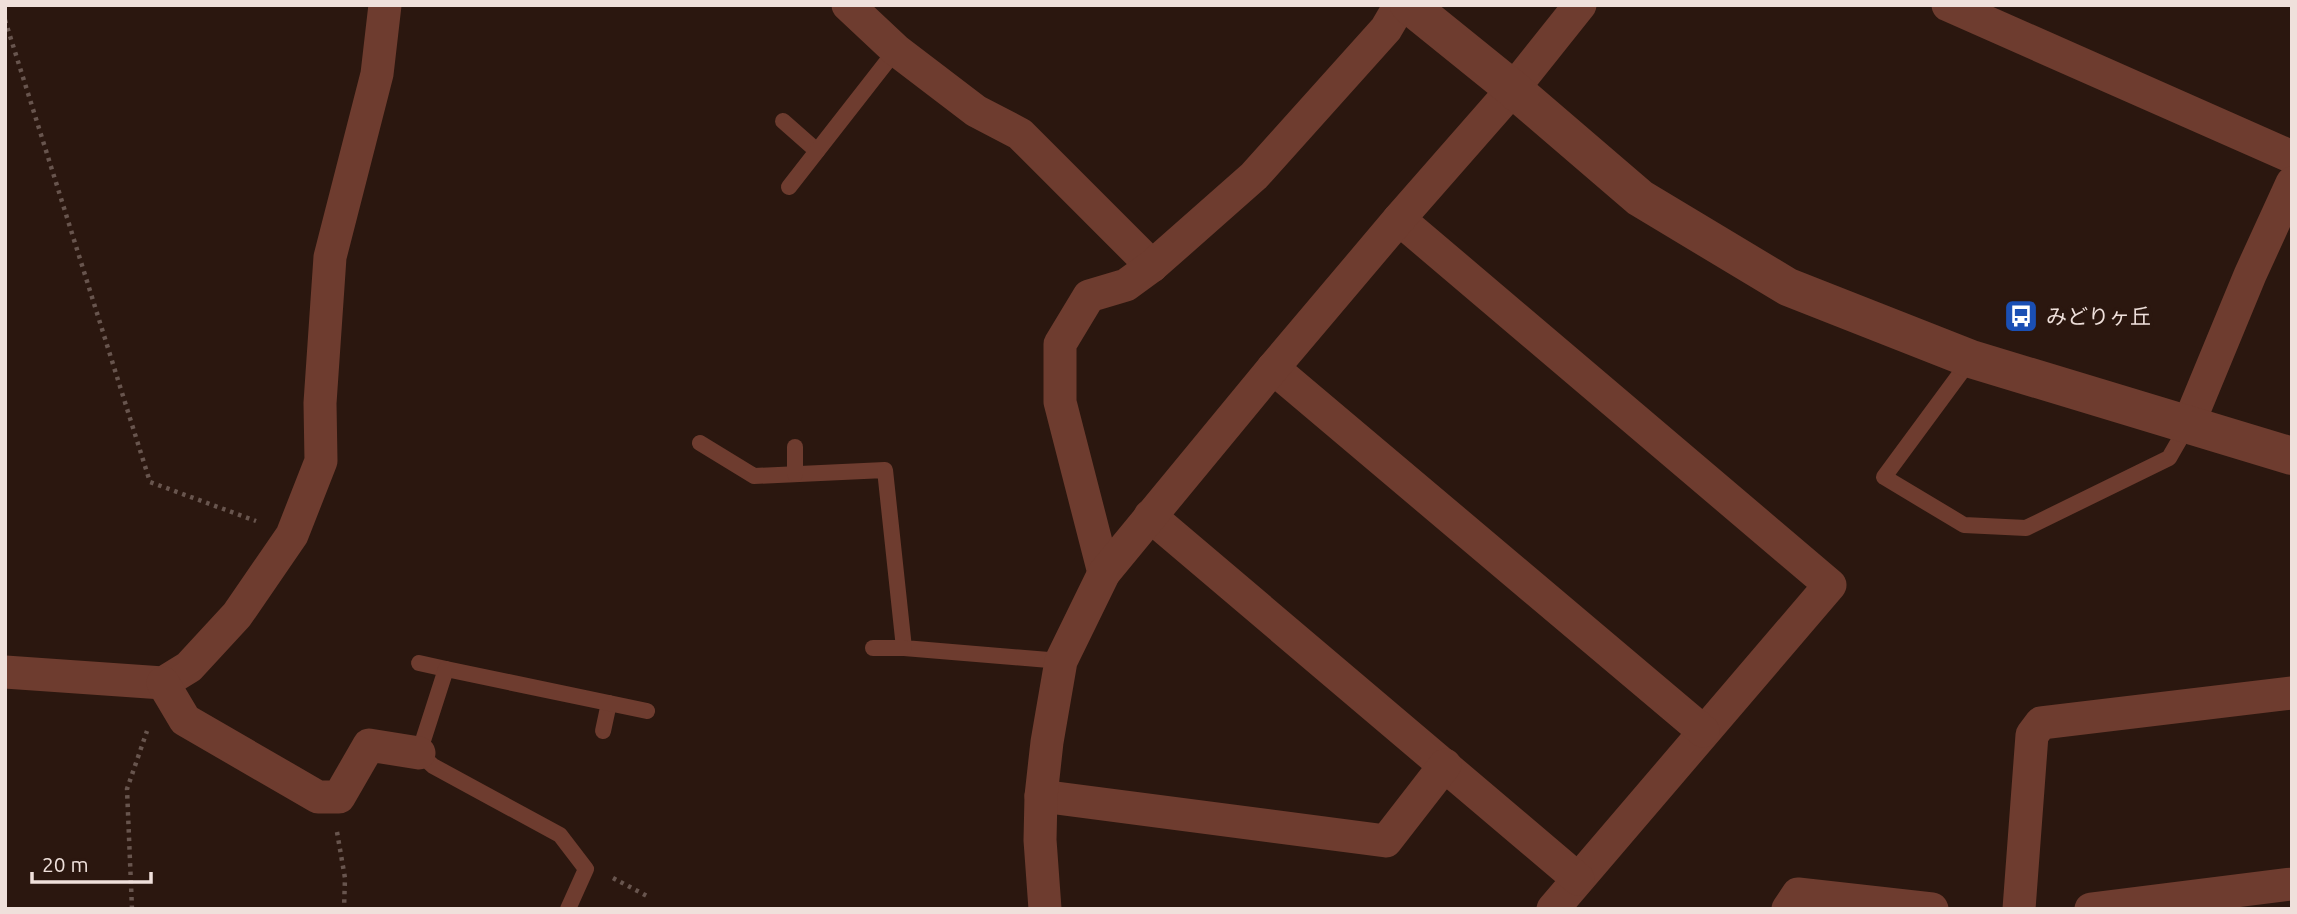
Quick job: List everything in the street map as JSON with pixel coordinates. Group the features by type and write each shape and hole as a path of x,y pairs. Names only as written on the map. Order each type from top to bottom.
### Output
{"street":[{"path":"5,672 163,683 190,667 237,615 292,535 321,461 320,403 330,257 377,74 386,5"},
{"path":"848,5 896,50 976,111 1020,134 1152,266"},
{"path":"1104,573 1060,402 1060,344 1088,296 1126,285 1152,266 1254,176 1386,29 1400,5"},
{"path":"1409,5 1513,89 1640,198 1788,287 1971,359 2292,456"},
{"path":"1045,909 1040,840 1041,796 1061,661 1104,573 1273,368 1513,89 1580,5"},
{"path":"1948,5 2292,158"},
{"path":"2188,425 2250,275 2292,183"},
{"path":"1399,219 1830,585 1553,909"},
{"path":"1273,368 1703,731"},
{"path":"1150,516 1578,879"},
{"path":"163,683 185,720 317,797 339,797 369,745 419,753"},
{"path":"2019,909 2032,735 2040,723 2292,693"},
{"path":"1041,796 1386,841 1445,765"},
{"path":"2091,909 2292,884"},
{"path":"1788,909 1798,894 1932,909"}],"lane":[{"path":"789,187 896,50"},
{"path":"783,121 817,151"},
{"path":"1971,359 1884,477 1965,524 2026,528 2169,458 2188,425"},
{"path":"700,443 754,476 885,470 904,648"},
{"path":"794,474 795,447"},
{"path":"873,648 904,648 1061,661"},
{"path":"419,663 647,711"},
{"path":"446,669 419,753 433,766 560,835 586,869 568,909"},
{"path":"603,731 609,703"}],"path":[{"path":"5,20 150,482 292,535"},
{"path":"132,909 127,789 163,683"},
{"path":"330,797 345,878 344,909"},
{"path":"586,869 598,870 647,896"}],"place":[{"name":"みどりヶ丘","path":"2021,316"}]}
